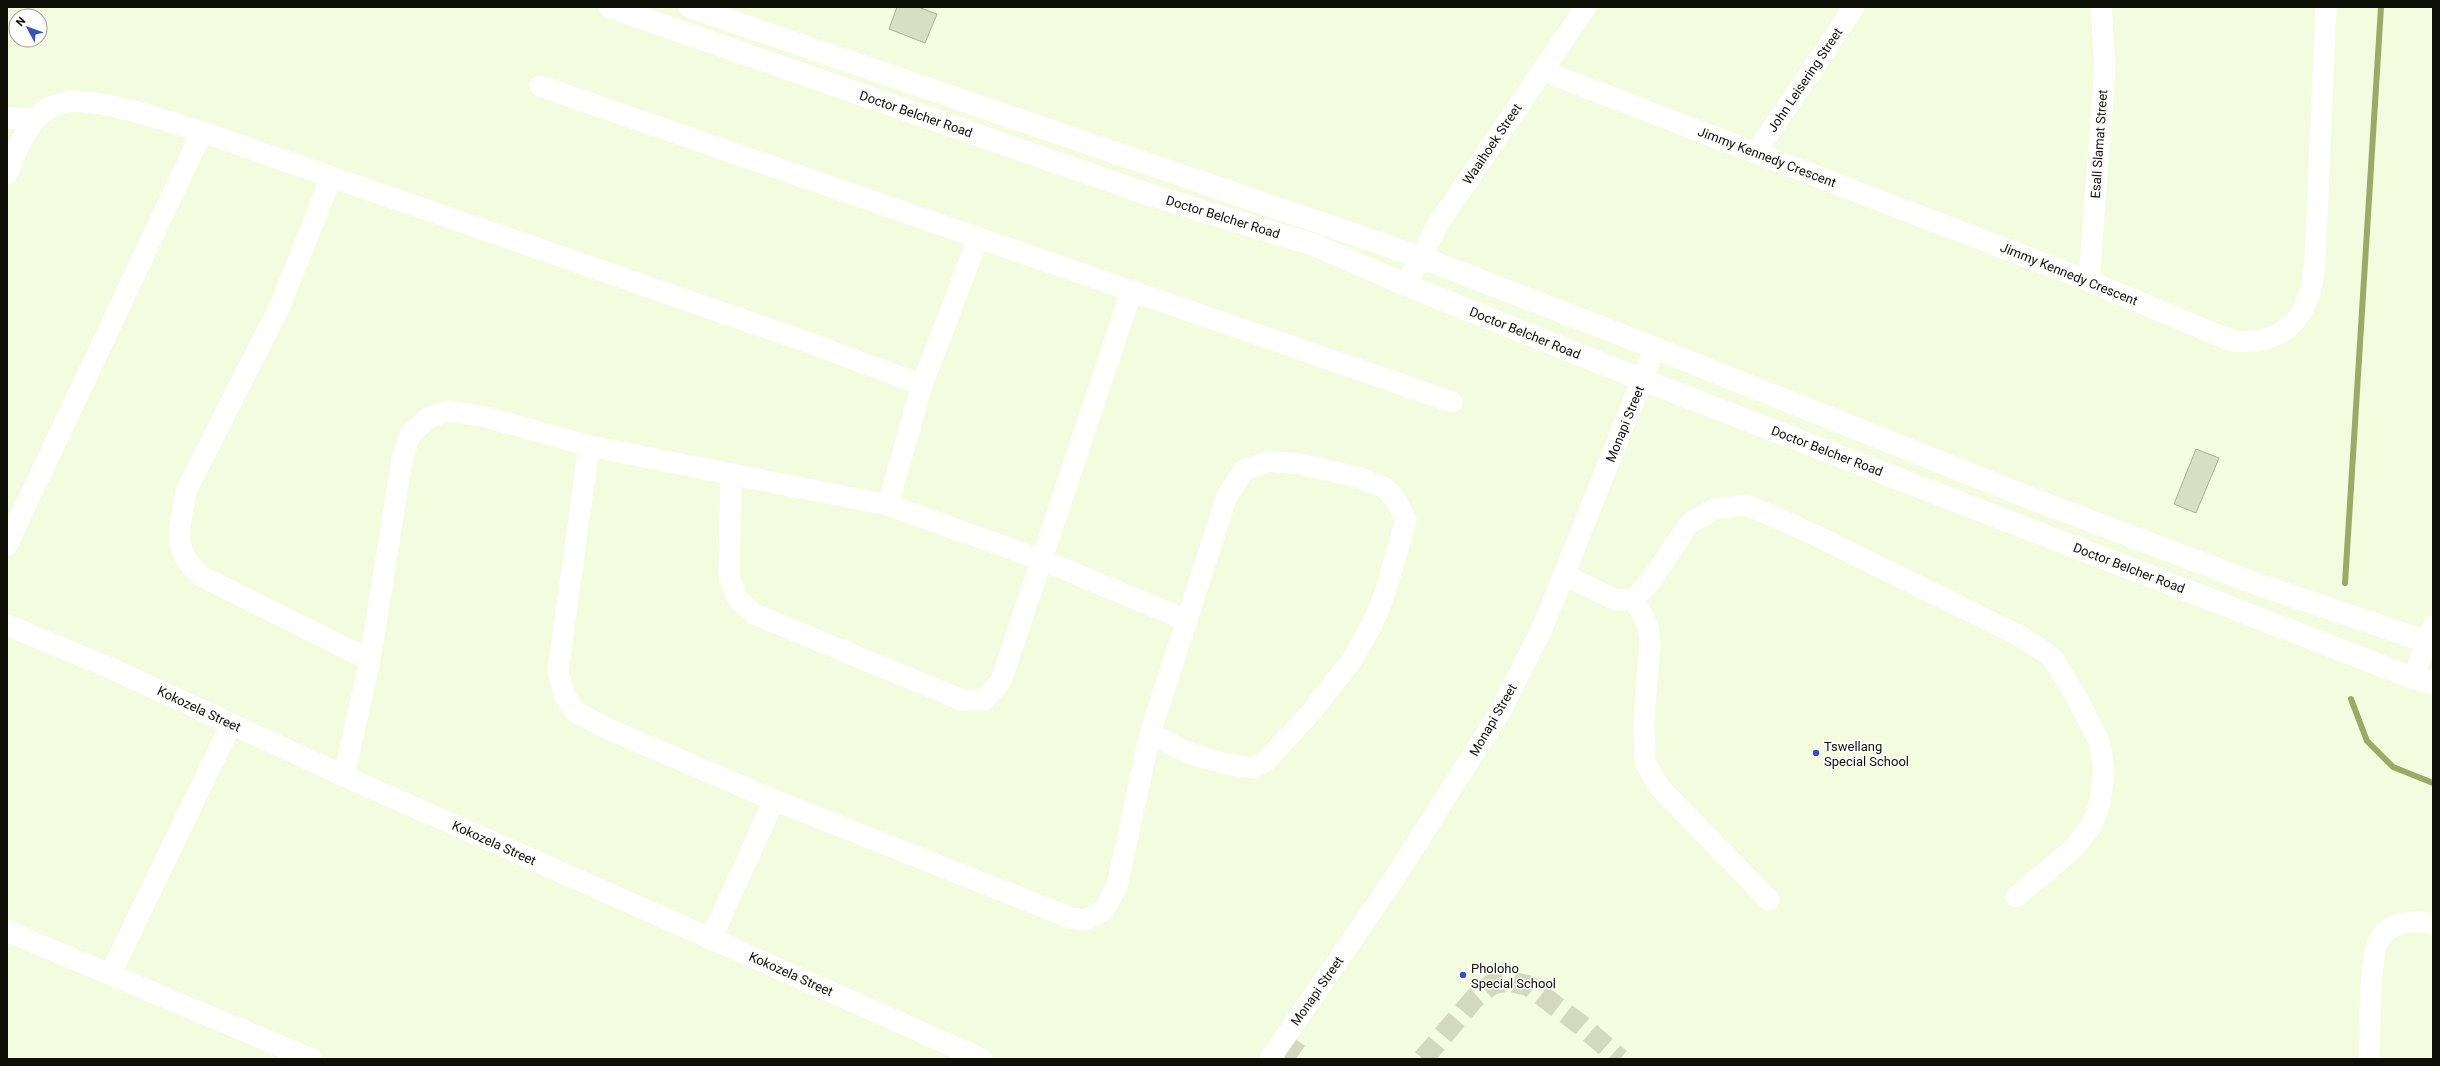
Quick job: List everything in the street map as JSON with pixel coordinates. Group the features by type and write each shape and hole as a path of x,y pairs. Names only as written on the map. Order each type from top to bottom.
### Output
{"main road":[{"name":"Doctor Belcher Road","path":"610,7 1147,194 1314,245 1406,285 1643,380 2423,680"},
{"name":"Doctor Belcher Road","path":"690,7 1420,257 1655,348 2030,498 2247,580 2431,637"}],"street":[{"name":"Waaihoek Street","path":"1406,285 1438,224 1586,7"},
{"name":"John Leisering Street","path":"1756,153 1854,7"},
{"name":"Esall Slamat Street","path":"2089,281 2105,67 2101,7"},
{"name":"Jimmy Kennedy Crescent","path":"1543,71 2089,281 2232,341 2251,343 2269,339 2296,321 2307,305 2314,278 2326,7"},
{"path":"540,86 1131,293 1452,402"},
{"path":"7,174 26,132 35,119 51,107 74,100 135,112 202,132 331,178 808,342 922,385"},
{"path":"7,118 35,119"},
{"path":"7,545 202,132"},
{"path":"331,178 280,306 187,489 181,518 179,541 186,559 203,577 370,660"},
{"path":"888,505 922,385 978,239"},
{"path":"731,475 730,575 737,598 754,614 962,700 984,700 1001,682 1131,293"},
{"name":"Monapi Street","path":"1270,1059 1392,882 1500,712 1542,631 1655,348"},
{"path":"344,776 370,660 402,460 410,435 428,418 448,411 486,417 588,446 888,505 1042,560 1186,620"},
{"path":"588,446 558,671 565,697 576,712 606,728 774,800 1071,918 1086,920 1104,910 1117,886 1150,734 1227,496 1244,470 1269,461 1299,464 1357,477 1385,488 1396,500 1406,520 1394,564 1373,623 1352,660 1312,711 1268,760 1254,768 1227,764 1191,754 1150,734"},
{"path":"1564,575 1616,600 1634,599 1650,582 1690,524 1714,509 1747,505 1810,533 2020,636 2052,657 2100,742 2104,772 2100,803 2092,825 2073,849 2016,897"},
{"path":"1634,599 1648,626 1650,642 1644,719 1645,762 1659,787 1769,900"},
{"name":"Kokozela Street","path":"7,625 110,668 344,776 982,1059"},
{"path":"2423,680 2431,637"},
{"path":"111,973 231,724"},
{"path":"711,939 774,800"},
{"path":"2369,1059 2373,962 2378,941 2384,933 2401,922 2410,921 2433,924"},
{"path":"7,931 111,973 269,1051 311,1059"}],"building":[{"path":"897,7 918,7 937,14 925,43 889,29"},
{"path":"2196,449 2219,458 2196,513 2174,504"}],"waterway":[{"path":"2345,583 2381,7"},
{"path":"2351,699 2367,741 2393,767 2433,783"}],"tunnel":[{"path":"1423,1059 1474,999 1492,984 1509,981 1529,986 1581,1025 1620,1059"},
{"path":"1282,1042 1305,1059"}],"place":[{"name":"Tswellang Special School","path":"1816,753"},
{"name":"Pholoho Special School","path":"1463,975"}]}
